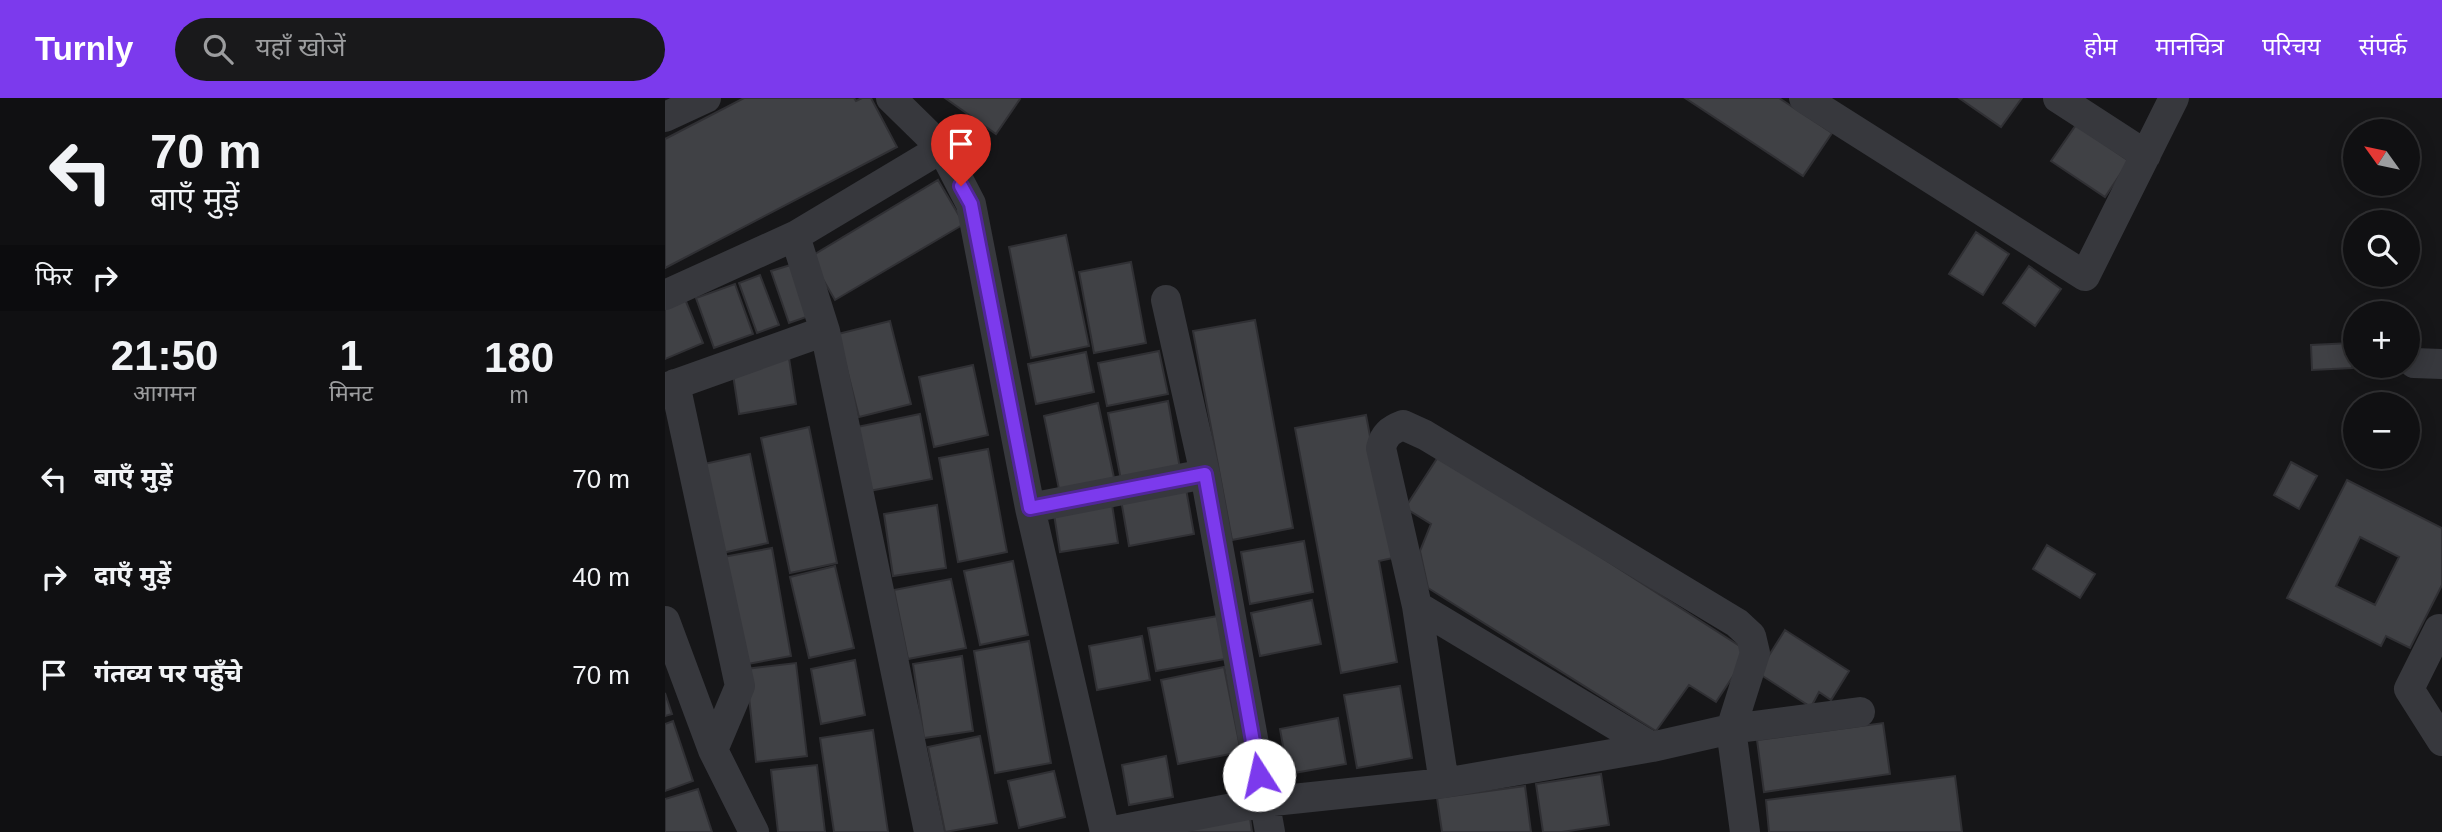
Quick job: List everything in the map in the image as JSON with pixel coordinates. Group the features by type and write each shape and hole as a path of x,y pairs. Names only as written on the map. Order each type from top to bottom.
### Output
{"street":[{"path":"665,117 706,98"},
{"path":"891,98 942,148 971,204 1030,508 1106,832 1264,802 1444,783 1652,747 1731,729 1860,712"},
{"path":"1804,98 2085,276 2174,98"},
{"path":"2058,98 2146,155"},
{"path":"665,295 795,236 942,148"},
{"path":"795,236 825,331 929,832"},
{"path":"1166,300 1205,474 1270,832"},
{"path":"713,750 740,686 670,386 825,331"},
{"path":"1444,783 1417,606 1381,448 1384,438 1392,429 1403,425 1426,435 1737,622 1751,636 1755,653 1731,729 1745,832"},
{"path":"1030,508 1205,474"},
{"path":"1417,606 1652,747"},
{"path":"665,621 713,750 754,832"},
{"path":"2439,629 2409,689 2442,741"}],"building":[{"path":"744,98 854,98 856,101 871,98 897,147 665,268 665,139"},
{"path":"945,98 1019,98 1020,99 996,134"},
{"path":"1685,98 1779,98 1832,133 1803,176"},
{"path":"1959,98 2022,98 2001,127"},
{"path":"2076,125 2129,161 2105,197 2051,161"},
{"path":"938,180 964,224 835,300 810,257"},
{"path":"1976,232 2009,254 1983,295 1949,274"},
{"path":"1066,235 1089,346 1031,358 1009,247"},
{"path":"1131,262 1146,343 1094,353 1079,272"},
{"path":"797,263 815,314 789,323 771,271"},
{"path":"2029,266 2061,289 2035,326 2003,303"},
{"path":"760,275 779,325 757,333 739,283"},
{"path":"735,284 753,334 714,348 696,298"},
{"path":"685,299 703,343 665,359 665,307"},
{"path":"1255,320 1293,528 1232,540 1193,331"},
{"path":"890,321 911,404 859,417 838,334"},
{"path":"2343,343 2343,368 2312,370 2311,345"},
{"path":"1159,351 1168,394 1107,406 1098,363"},
{"path":"1086,352 1094,392 1036,404 1028,364"},
{"path":"789,358 796,404 739,414 732,368"},
{"path":"973,365 988,435 934,447 919,377"},
{"path":"1168,401 1181,474 1122,485 1108,413"},
{"path":"1098,403 1116,487 1061,499 1044,416"},
{"path":"920,414 932,479 869,491 857,427"},
{"path":"1366,415 1393,558 1379,561 1397,662 1341,673 1295,428"},
{"path":"809,427 837,563 790,573 761,438"},
{"path":"988,449 1007,552 958,562 939,458"},
{"path":"750,454 768,543 722,553 704,464"},
{"path":"1440,454 1749,652 1716,702 1689,685 1656,731 1428,588 1420,551 1431,524 1405,508"},
{"path":"2291,462 2317,476 2299,509 2274,495"},
{"path":"2347,480 2442,528 2442,585 2410,648 2386,636 2381,646 2287,598","holes":["2360,537 2399,557 2375,605 2336,586"]},
{"path":"1185,483 1194,534 1129,546 1120,494"},
{"path":"1111,498 1118,543 1060,552 1053,508"},
{"path":"937,505 946,568 893,576 884,514"},
{"path":"1304,541 1313,592 1250,604 1241,552"},
{"path":"2047,545 2095,574 2080,598 2033,569"},
{"path":"772,548 791,656 742,665 723,557"},
{"path":"1013,561 1028,635 980,645 964,571"},
{"path":"835,566 854,648 809,658 790,577"},
{"path":"951,579 966,648 908,659 894,590"},
{"path":"1312,600 1321,644 1260,656 1251,613"},
{"path":"1224,615 1231,658 1156,671 1148,628"},
{"path":"1785,630 1849,671 1831,700 1819,692 1811,707 1758,673"},
{"path":"1142,636 1150,680 1097,690 1089,646"},
{"path":"1029,641 1051,763 995,773 974,651"},
{"path":"962,656 973,731 924,738 913,664"},
{"path":"855,660 865,715 821,724 811,669"},
{"path":"796,663 807,756 756,762 746,669"},
{"path":"1224,667 1241,752 1178,764 1161,680"},
{"path":"1400,686 1412,758 1357,768 1344,695"},
{"path":"665,693 672,714 665,716"},
{"path":"1338,718 1346,764 1288,774 1280,729"},
{"path":"673,721 693,781 665,791 665,724"},
{"path":"1883,723 1890,774 1764,792 1757,740"},
{"path":"873,730 888,832 834,832 820,738"},
{"path":"980,736 997,823 945,832 928,747"},
{"path":"1166,756 1173,797 1129,805 1122,765"},
{"path":"817,765 825,832 778,832 771,770"},
{"path":"1054,771 1065,817 1019,828 1008,781"},
{"path":"1601,774 1609,825 1543,832 1536,784"},
{"path":"1955,776 1962,832 1769,832 1766,800"},
{"path":"1525,786 1531,832 1442,832 1437,798"},
{"path":"698,789 712,832 665,832 665,799"},
{"path":"1250,818 1252,832 1162,832"}],"route":[{"path":"961,186 971,204 1030,508 1205,474 1259,775"}]}
